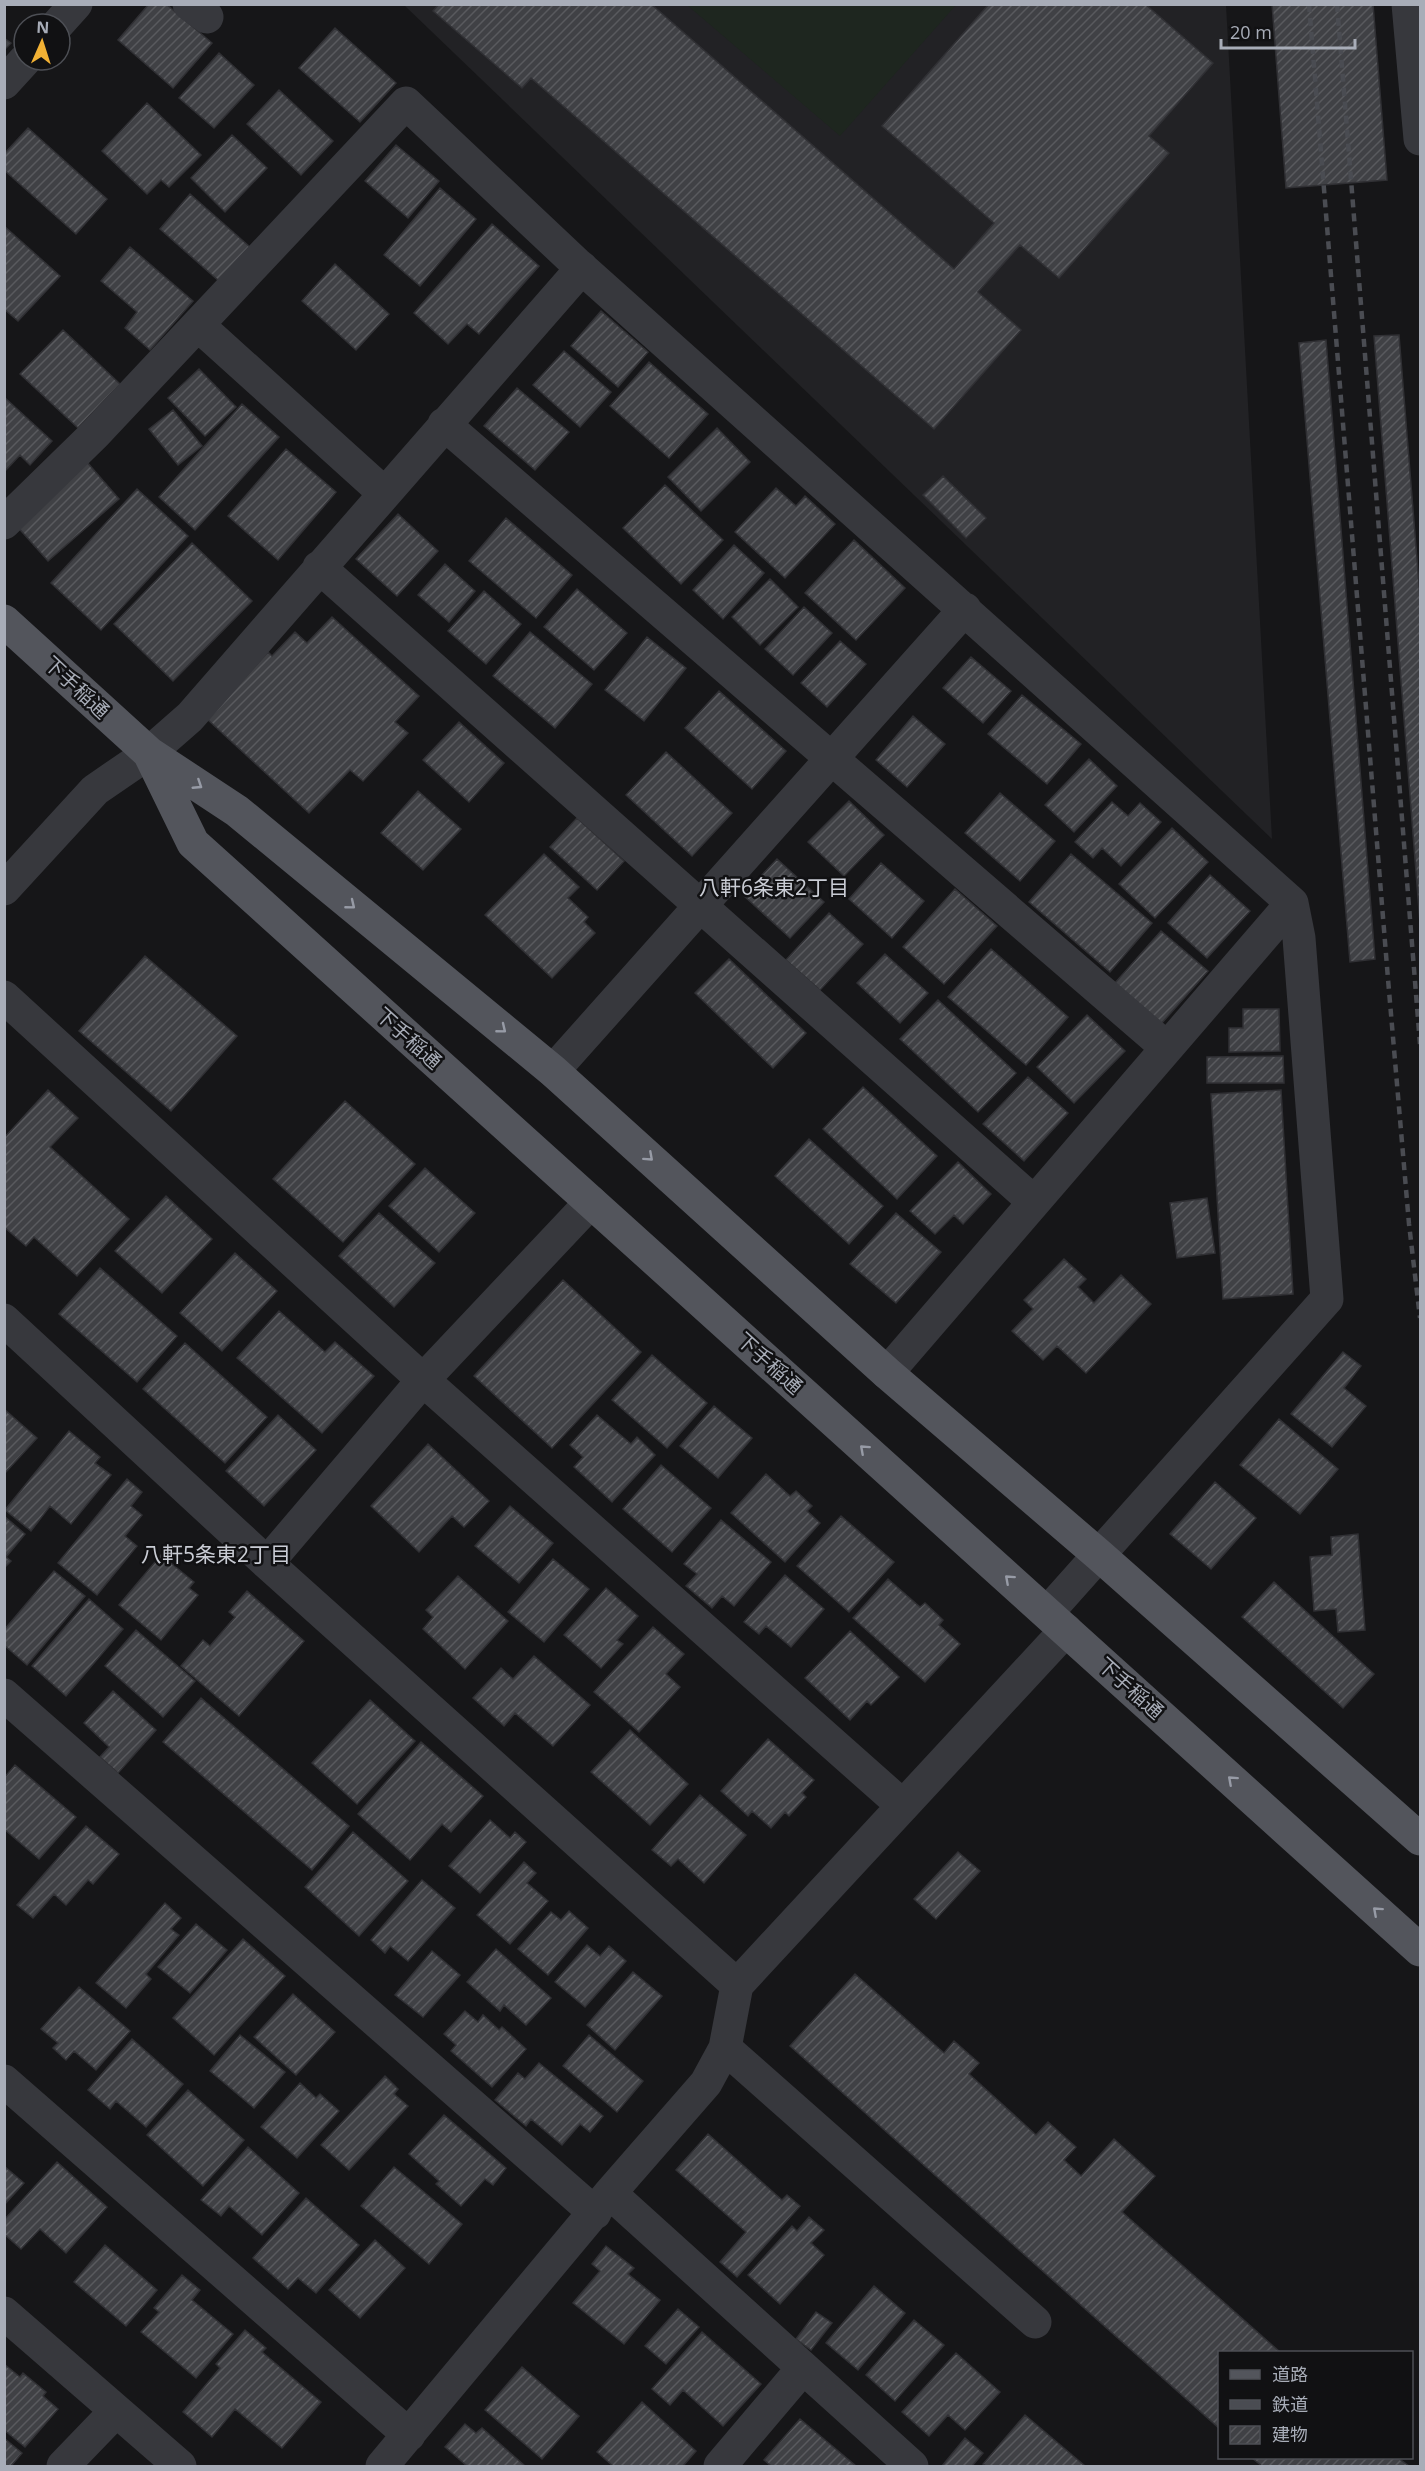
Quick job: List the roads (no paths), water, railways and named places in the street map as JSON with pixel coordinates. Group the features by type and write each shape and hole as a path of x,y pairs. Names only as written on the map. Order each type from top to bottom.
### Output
{"main road":[{"name":"下手稲通","path":"4,621 149,753 237,811 553,1071 887,1373 1099,1555 1420,1839"},
{"name":"下手稲通","path":"149,753 194,843 1420,1950"}],"street":[{"path":"1413,8 1420,139"},
{"path":"4,523 95,434 406,103 582,268 1292,903 1299,938 1327,1299 1099,1555 1057,1622 903,1806 737,1985 725,2048 706,2083 382,2466"},
{"path":"4,890 96,790 149,753 190,717 582,268"},
{"path":"198,325 384,493"},
{"path":"444,424 1167,1048"},
{"path":"319,567 1034,1202"},
{"path":"553,1071 965,609"},
{"path":"887,1373 1292,903"},
{"path":"4,997 423,1380 903,1806"},
{"path":"267,1563 423,1380 591,1202"},
{"path":"4,1320 267,1563 737,1985"},
{"path":"4,1695 603,2203 803,2368 912,2466"},
{"path":"725,2048 1035,2322"},
{"path":"4,2081 409,2435"},
{"path":"4,2313 115,2412 180,2466"},
{"path":"720,2466 803,2368"},
{"path":"63,2466 115,2412"}],"railway":[{"path":"1309,4 1388,979 1409,1224 1420,1318"},
{"path":"1337,4 1420,1044"}],"district":[{"name":"八軒6条東2丁目","path":"774,887"},
{"name":"八軒5条東2丁目","path":"216,1554"}]}
